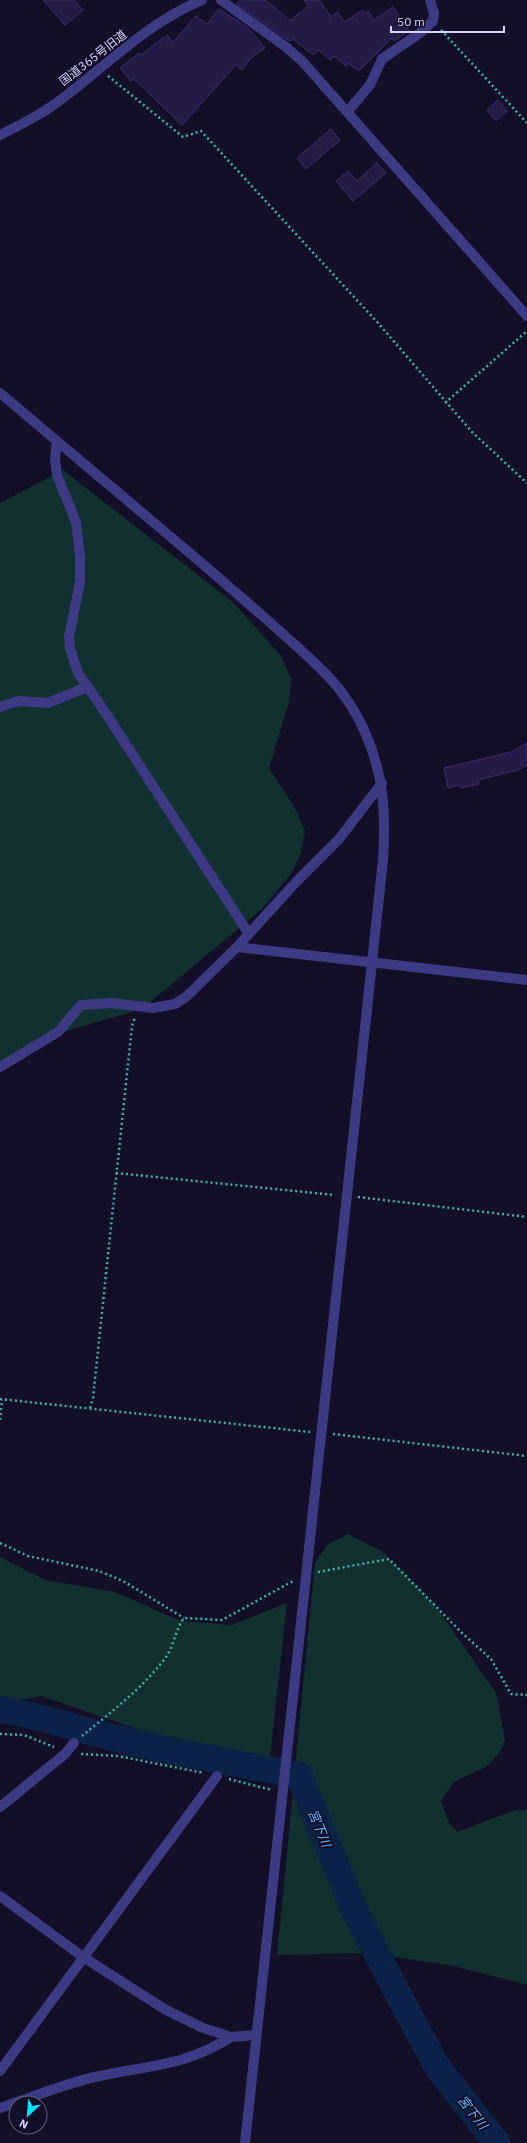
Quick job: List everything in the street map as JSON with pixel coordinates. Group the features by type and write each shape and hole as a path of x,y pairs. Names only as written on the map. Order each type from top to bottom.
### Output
{"street":[{"name":"国道365号旧道","path":"0,135 40,114 150,30 202,0"},
{"path":"221,0 286,47 303,62 527,316"},
{"path":"347,112 370,85 382,59 420,33 433,21 434,13 430,0"},
{"path":"0,393 257,610 328,674 348,700 364,729 376,758 382,783 386,823 384,852 286,1759 273,1899 256,2035 245,2143"},
{"path":"57,442 55,459 57,475 76,522 80,555 80,582 71,626 70,648 78,673 102,706 249,934"},
{"path":"0,707 19,701 48,703 87,687"},
{"path":"0,1067 58,1032 81,1005 111,1003 153,1008 165,1007 186,997 237,947 297,881 339,839 382,783"},
{"path":"237,947 527,980"},
{"path":"0,1807 65,1754 74,1743"},
{"path":"0,2071 217,1776"},
{"path":"0,1896 83,1957 166,2010 203,2028 231,2037 256,2035"},
{"path":"0,2108 94,2077 167,2065 210,2050 231,2037"}],"path":[{"path":"433,21 527,122"},
{"path":"100,69 183,137 201,131 372,317 445,403 472,432 527,484"},
{"path":"445,403 527,331"},
{"path":"90,1408 93,1398 132,1026 138,1006"},
{"path":"116,1173 346,1196 527,1217"},
{"path":"0,1420 1,1400 90,1408 527,1456"},
{"path":"0,1543 28,1556 99,1571 123,1581 184,1618 222,1620 306,1574 389,1559 462,1633 491,1659 511,1694 527,1696"},
{"path":"94,1726 138,1688 167,1656 184,1618"},
{"path":"0,1734 24,1735 65,1754 118,1756 283,1788"}],"green space":[{"path":"63,470 234,603 282,657 291,680 289,702 269,768 295,808 305,831 301,853 291,874 262,909 142,1009 56,1034 20,1061 0,1072 0,503"},
{"path":"348,1534 382,1551 435,1605 496,1693 505,1739 501,1751 486,1767 454,1782 441,1801 449,1823 457,1832 515,1810 527,1810 527,1985 454,1966 369,1953 277,1955 315,1562 328,1544"},
{"path":"0,1557 45,1580 115,1592 181,1621 232,1625 287,1603 270,1756 171,1741 42,1696 0,1703"}],"building":[{"path":"43,0 74,0 83,10 65,25"},
{"path":"240,0 266,0 290,21 308,6 304,0 319,0 331,17 337,12 345,22 362,10 364,13 368,11 374,20 393,7 409,31 394,41 392,38 359,71 348,63 346,66 334,56 331,60 318,50 313,55 293,39 290,41 283,37 237,4"},
{"path":"219,9 248,28 265,48 251,58 242,70 236,65 182,125 134,79 131,81 120,68 139,53 141,55 167,35 173,42 196,16 207,24"},
{"path":"498,100 507,111 496,121 487,110"},
{"path":"331,129 340,140 306,169 297,158"},
{"path":"377,163 386,173 353,201 336,181 348,171 357,181"},
{"path":"527,743 527,765 518,770 478,780 479,784 461,788 460,785 448,788 444,768 511,752"}],"waterway":[{"name":"宮下川","path":"0,1710 58,1722 161,1749 299,1775 355,1912 407,2011 438,2068 497,2143"}]}
